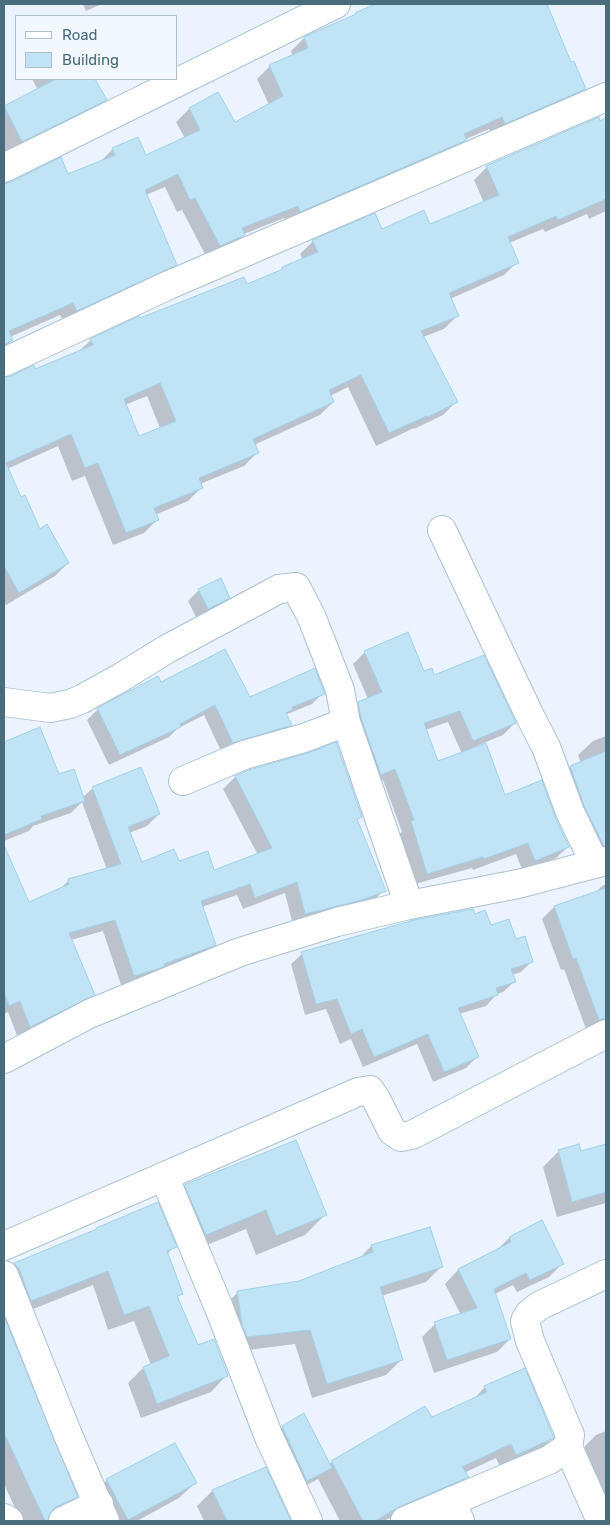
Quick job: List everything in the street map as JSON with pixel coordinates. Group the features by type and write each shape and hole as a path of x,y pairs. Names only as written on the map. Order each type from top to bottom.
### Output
{"street":[{"path":"4,168 336,4"},
{"path":"4,362 169,285 606,97"},
{"path":"4,1060 89,1014 240,952 336,922 409,905 518,884 601,863 570,812 546,747 442,530"},
{"path":"4,702 50,708 70,704 279,589 290,586 296,587 312,618 340,690 346,722 409,905"},
{"path":"183,781 244,755 304,738 346,722"},
{"path":"4,1246 358,1092 370,1090 392,1131 401,1137 412,1135 606,1034"},
{"path":"164,1176 219,1308 264,1425 308,1521"},
{"path":"601,1521 568,1447 570,1435 530,1341 525,1321 529,1314 539,1306 606,1274"},
{"path":"4,1275 102,1513 63,1521"},
{"path":"405,1521 455,1511 549,1460 568,1447"},
{"path":"4,1518 9,1521"}],"building":[{"path":"375,4 547,4 571,62 574,61 586,89 505,124 502,117 464,134 467,140 300,212 298,206 242,228 245,235 220,246 195,198 190,200 178,174 145,190 177,265 77,311 73,303 9,331 13,340 4,345 4,184 61,157 68,174 115,155 112,148 138,137 146,155 200,130 189,108 218,92 235,122 283,96 269,65 308,48 304,37"},
{"path":"54,80 96,80 107,100 22,142 4,106"},
{"path":"599,117 600,121 606,118 606,199 558,220 556,216 508,237 519,263 449,293 459,316 421,331 458,402 389,433 361,375 329,390 334,402 253,439 259,453 199,478 203,488 154,508 159,520 126,533 98,463 85,468 71,434 6,463 21,497 25,495 40,529 47,524 69,563 19,593 4,566 4,377 11,376 34,365 35,369 93,345 90,339 139,316 140,318 244,277 247,284 283,269 282,267 318,252 312,240 375,213 382,229 424,210 430,224 499,195 486,166","holes":["160,383 176,421 139,436 124,399"]},
{"path":"221,578 230,598 208,609 198,589"},
{"path":"408,632 424,671 432,668 434,675 484,655 516,723 473,741 460,711 424,723 438,761 486,743 505,795 542,780 555,817 569,847 535,861 528,843 484,859 483,857 427,874 411,821 414,820 395,769 381,775 361,718 358,702 382,692 364,651"},
{"path":"225,649 250,697 315,668 325,694 292,707 293,709 286,713 292,725 233,743 215,705 180,724 181,727 120,755 97,708 158,676 161,682"},
{"path":"40,727 59,774 74,769 85,801 41,816 42,819 4,835 4,742"},
{"path":"336,742 362,817 357,819 386,891 362,900 305,914 297,882 255,898 250,884 201,901 216,945 164,964 165,966 160,968 134,976 115,920 69,933 95,995 30,1027 20,1001 9,1006 4,993 4,845 29,902 69,884 68,879 121,864 92,787 141,767 160,814 128,827 142,862 174,849 179,861 208,851 214,870 272,848 235,776"},
{"path":"606,751 606,846 604,846 584,806 570,766"},
{"path":"606,888 606,1018 599,1020 576,958 573,959 554,906"},
{"path":"473,909 475,914 485,910 491,925 509,919 516,939 525,936 533,962 511,969 516,982 496,988 498,995 458,1008 479,1057 444,1072 428,1034 374,1057 362,1029 351,1034 337,999 316,1004 301,952 414,920"},
{"path":"296,1140 327,1215 276,1236 266,1210 206,1235 184,1185"},
{"path":"579,1144 581,1151 606,1144 606,1192 572,1202 558,1150"},
{"path":"158,1202 177,1247 167,1251 183,1294 177,1296 198,1345 214,1339 228,1376 157,1404 143,1367 169,1356 149,1306 124,1315 108,1271 31,1301 19,1269 14,1263"},
{"path":"542,1220 564,1264 530,1280 526,1273 494,1289 511,1339 447,1360 434,1322 477,1308 458,1269 511,1242 509,1237"},
{"path":"430,1227 443,1267 380,1287 403,1360 327,1384 310,1330 247,1337 242,1325 237,1291 299,1281 373,1252 371,1245"},
{"path":"4,1316 78,1497 56,1507 50,1513 48,1521 45,1521 4,1433"},
{"path":"525,1368 554,1438 516,1455 511,1444 462,1467 469,1477 399,1507 375,1521 363,1521 331,1461 425,1406 432,1417 487,1392 484,1386"},
{"path":"304,1413 332,1468 307,1481 282,1426"},
{"path":"175,1443 197,1483 128,1520 106,1479"},
{"path":"266,1467 291,1521 227,1521 212,1490"}]}
